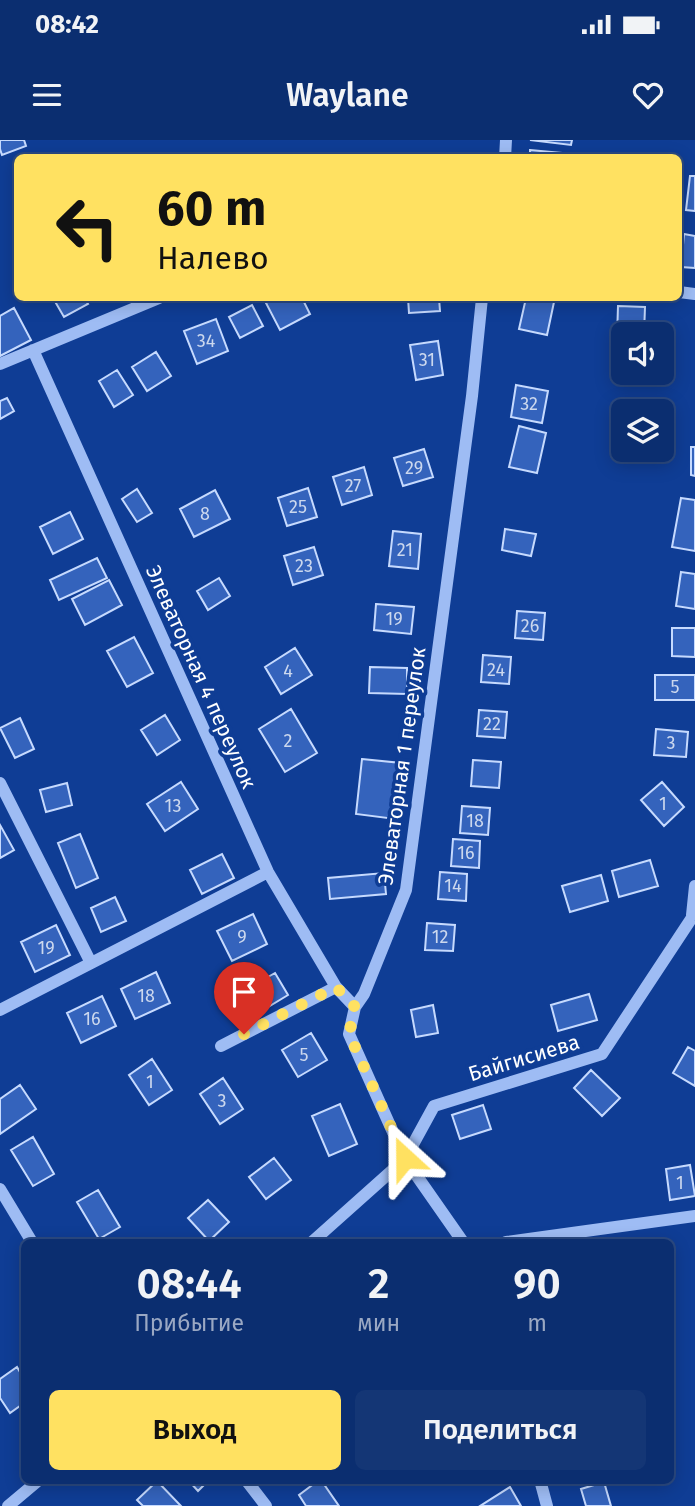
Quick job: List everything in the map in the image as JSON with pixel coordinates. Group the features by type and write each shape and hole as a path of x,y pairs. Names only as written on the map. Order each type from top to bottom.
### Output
{"street":[{"path":"0,364 152,301"},
{"name":"Элеваторная 1 переулок","path":"461,1239 405,1158 349,1034 355,1007 364,994 406,890 472,397 482,301"},
{"name":"Элеваторная 4 переулок","path":"33,350 268,872 336,987 355,1007"},
{"path":"0,783 91,962"},
{"path":"0,1010 268,872"},
{"path":"694,914 695,886"},
{"name":"Байгисиева","path":"315,1239 405,1158 433,1106 602,1054 694,914"},
{"path":"221,1046 336,987"},
{"path":"0,1189 30,1239"},
{"path":"528,1239 695,1216"},
{"path":"8,1506 34,1484"},
{"path":"249,1484 266,1506"},
{"path":"541,1484 548,1506"}],"building":[{"path":"0,140 24,140 26,146 2,155"},
{"path":"530,140 572,140 571,145"},
{"path":"530,150 572,154 530,154"},
{"path":"690,176 695,176 695,211 686,210"},
{"path":"684,234 695,236 695,268 682,267"},
{"path":"55,301 86,301 88,304 64,317"},
{"path":"304,301 310,314 280,330 266,303"},
{"path":"408,301 439,301 440,311 409,313"},
{"path":"525,301 554,302 547,335 519,329"},
{"path":"252,305 263,326 240,338 229,317"},
{"path":"618,306 645,307 644,322 618,322"},
{"path":"14,308 31,340 0,356 0,316"},
{"path":"216,319 228,351 197,364 184,331"},
{"path":"438,341 443,375 416,380 410,345"},
{"path":"156,352 171,376 147,391 132,367"},
{"path":"117,370 133,395 114,407 99,381"},
{"path":"516,385 548,391 542,423 511,417"},
{"path":"7,398 14,411 0,419 0,401"},
{"path":"519,426 546,433 537,473 509,467"},
{"path":"691,447 695,447 695,476 691,475"},
{"path":"424,449 433,477 403,486 394,458"},
{"path":"364,467 372,495 342,505 333,477"},
{"path":"308,488 317,517 287,526 278,498"},
{"path":"137,489 152,513 137,522 122,499"},
{"path":"215,490 230,519 194,537 180,509"},
{"path":"681,498 695,500 695,551 672,547"},
{"path":"70,512 83,539 53,554 40,527"},
{"path":"505,529 536,534 531,556 502,550"},
{"path":"393,531 421,534 418,569 389,566"},
{"path":"314,547 323,575 293,585 284,556"},
{"path":"97,558 107,578 59,600 50,580"},
{"path":"681,572 695,574 695,609 676,606"},
{"path":"219,578 230,596 208,610 197,591"},
{"path":"109,580 122,605 85,625 72,599"},
{"path":"376,604 414,607 411,634 374,630"},
{"path":"517,611 545,613 543,640 515,638"},
{"path":"672,628 695,628 695,657 672,656"},
{"path":"134,637 153,673 127,687 107,651"},
{"path":"295,648 312,675 281,694 265,667"},
{"path":"483,655 511,657 509,684 481,682"},
{"path":"370,667 407,668 407,694 369,693"},
{"path":"655,675 695,675 695,700 655,700"},
{"path":"291,709 317,753 285,772 259,729"},
{"path":"479,710 507,712 505,738 477,736"},
{"path":"165,715 180,740 157,755 141,730"},
{"path":"20,718 34,749 15,758 0,728"},
{"path":"656,729 688,732 686,757 654,755"},
{"path":"362,759 401,763 395,819 356,814"},
{"path":"473,760 501,762 499,788 471,786"},
{"path":"181,782 198,809 165,831 147,804"},
{"path":"662,782 684,807 664,826 641,800"},
{"path":"67,783 72,805 46,812 40,790"},
{"path":"462,806 490,808 488,835 460,833"},
{"path":"0,825 14,850 0,858"},
{"path":"80,834 98,878 76,888 58,843"},
{"path":"453,839 480,841 479,868 451,866"},
{"path":"222,854 234,878 202,894 190,870"},
{"path":"650,860 658,886 619,897 612,871"},
{"path":"440,872 467,874 466,901 438,899"},
{"path":"384,873 386,894 330,899 328,878"},
{"path":"601,875 608,901 570,912 562,886"},
{"path":"115,897 126,921 101,932 91,908"},
{"path":"253,914 267,944 232,961 217,931"},
{"path":"427,923 455,925 453,951 425,950"},
{"path":"56,925 70,955 35,972 21,942"},
{"path":"156,972 170,1003 135,1019 121,989"},
{"path":"275,973 288,995 258,1013 245,990"},
{"path":"589,994 597,1020 558,1031 551,1005"},
{"path":"102,996 116,1026 81,1043 67,1013"},
{"path":"433,1005 438,1033 416,1037 411,1010"},
{"path":"311,1033 327,1060 298,1077 282,1050"},
{"path":"688,1047 695,1051 695,1086 673,1073"},
{"path":"152,1059 172,1090 149,1105 129,1075"},
{"path":"591,1070 620,1098 602,1116 574,1088"},
{"path":"223,1078 243,1109 220,1124 200,1094"},
{"path":"20,1085 36,1109 0,1134 0,1099"},
{"path":"340,1104 357,1144 329,1156 312,1116"},
{"path":"483,1105 491,1129 460,1139 452,1115"},
{"path":"33,1137 54,1174 33,1186 11,1150"},
{"path":"274,1158 291,1180 266,1199 249,1177"},
{"path":"690,1165 695,1196 670,1200 666,1169"},
{"path":"98,1190 120,1227 99,1239 77,1202"},
{"path":"208,1200 229,1222 211,1239 207,1239 188,1218"},
{"path":"17,1367 21,1374 21,1405 10,1413 0,1398 0,1379"},
{"path":"154,1484 160,1484 181,1506 143,1506 137,1500"},
{"path":"192,1484 205,1484 198,1491"},
{"path":"314,1484 324,1484 339,1506 306,1506 299,1495"},
{"path":"605,1484 611,1506 586,1506 581,1489"},
{"path":"510,1487 521,1506 480,1506"}],"route":[{"path":"244,1034 336,987 355,1007 349,1034 405,1158"}]}
